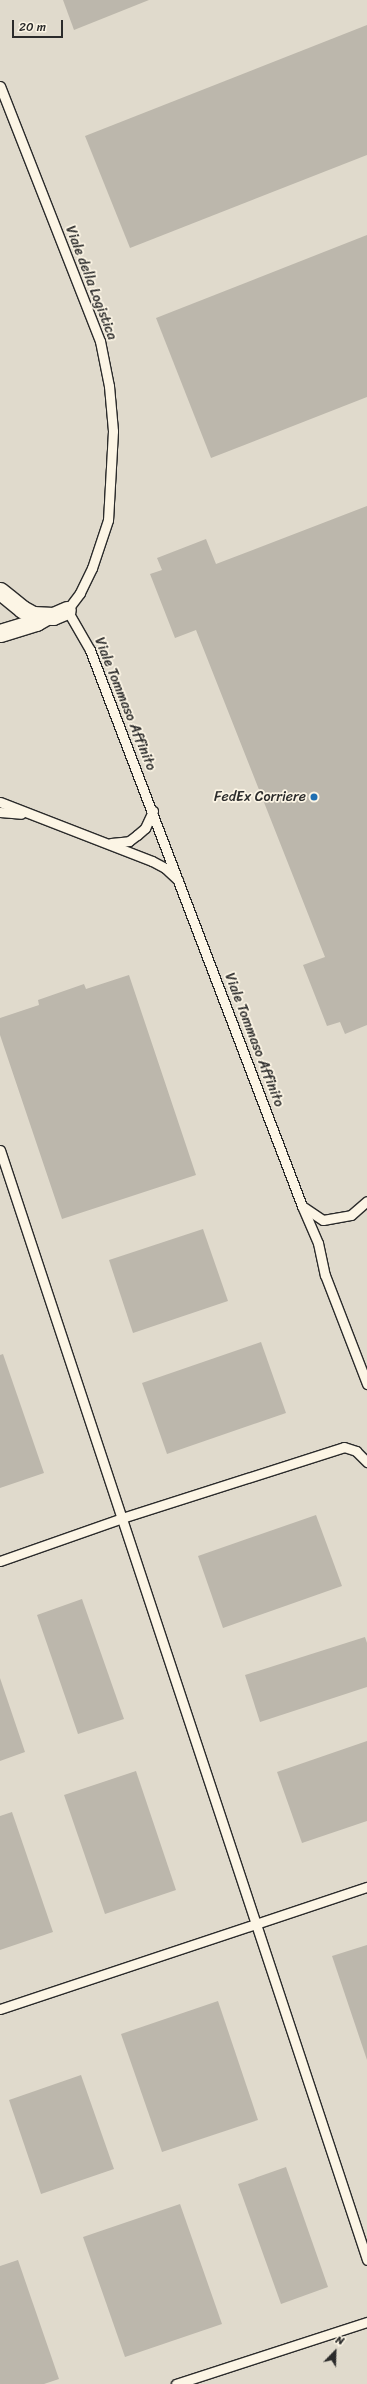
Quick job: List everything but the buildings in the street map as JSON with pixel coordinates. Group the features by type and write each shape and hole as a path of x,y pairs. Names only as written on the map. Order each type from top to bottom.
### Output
{"street":[{"path":"0,591 22,609 33,615 45,617 53,616 67,610"},
{"path":"0,633 36,622 45,617"}],"lane":[{"name":"Viale della Logistica","path":"0,86 100,341 109,386 113,431 108,520 92,568 80,593 67,610"},
{"name":"Viale Tommaso Affinito","path":"67,610 90,650 153,811 302,1206 318,1243 326,1275 367,1384"},
{"path":"0,802 109,843 159,865 180,882"},
{"path":"109,843 129,841 145,828 153,811"},
{"path":"0,812 29,814"},
{"path":"0,1150 367,2260"},
{"path":"302,1206 323,1220 351,1215 367,1201"},
{"path":"0,1561 122,1518 344,1447 356,1451 367,1462"},
{"path":"0,2009 367,1887"},
{"path":"176,2384 367,2322"}],"shaded area":[{"path":"0,0 367,0 367,2384 0,2384"}],"place":[{"name":"FedEx Corriere","path":"314,797"}]}
